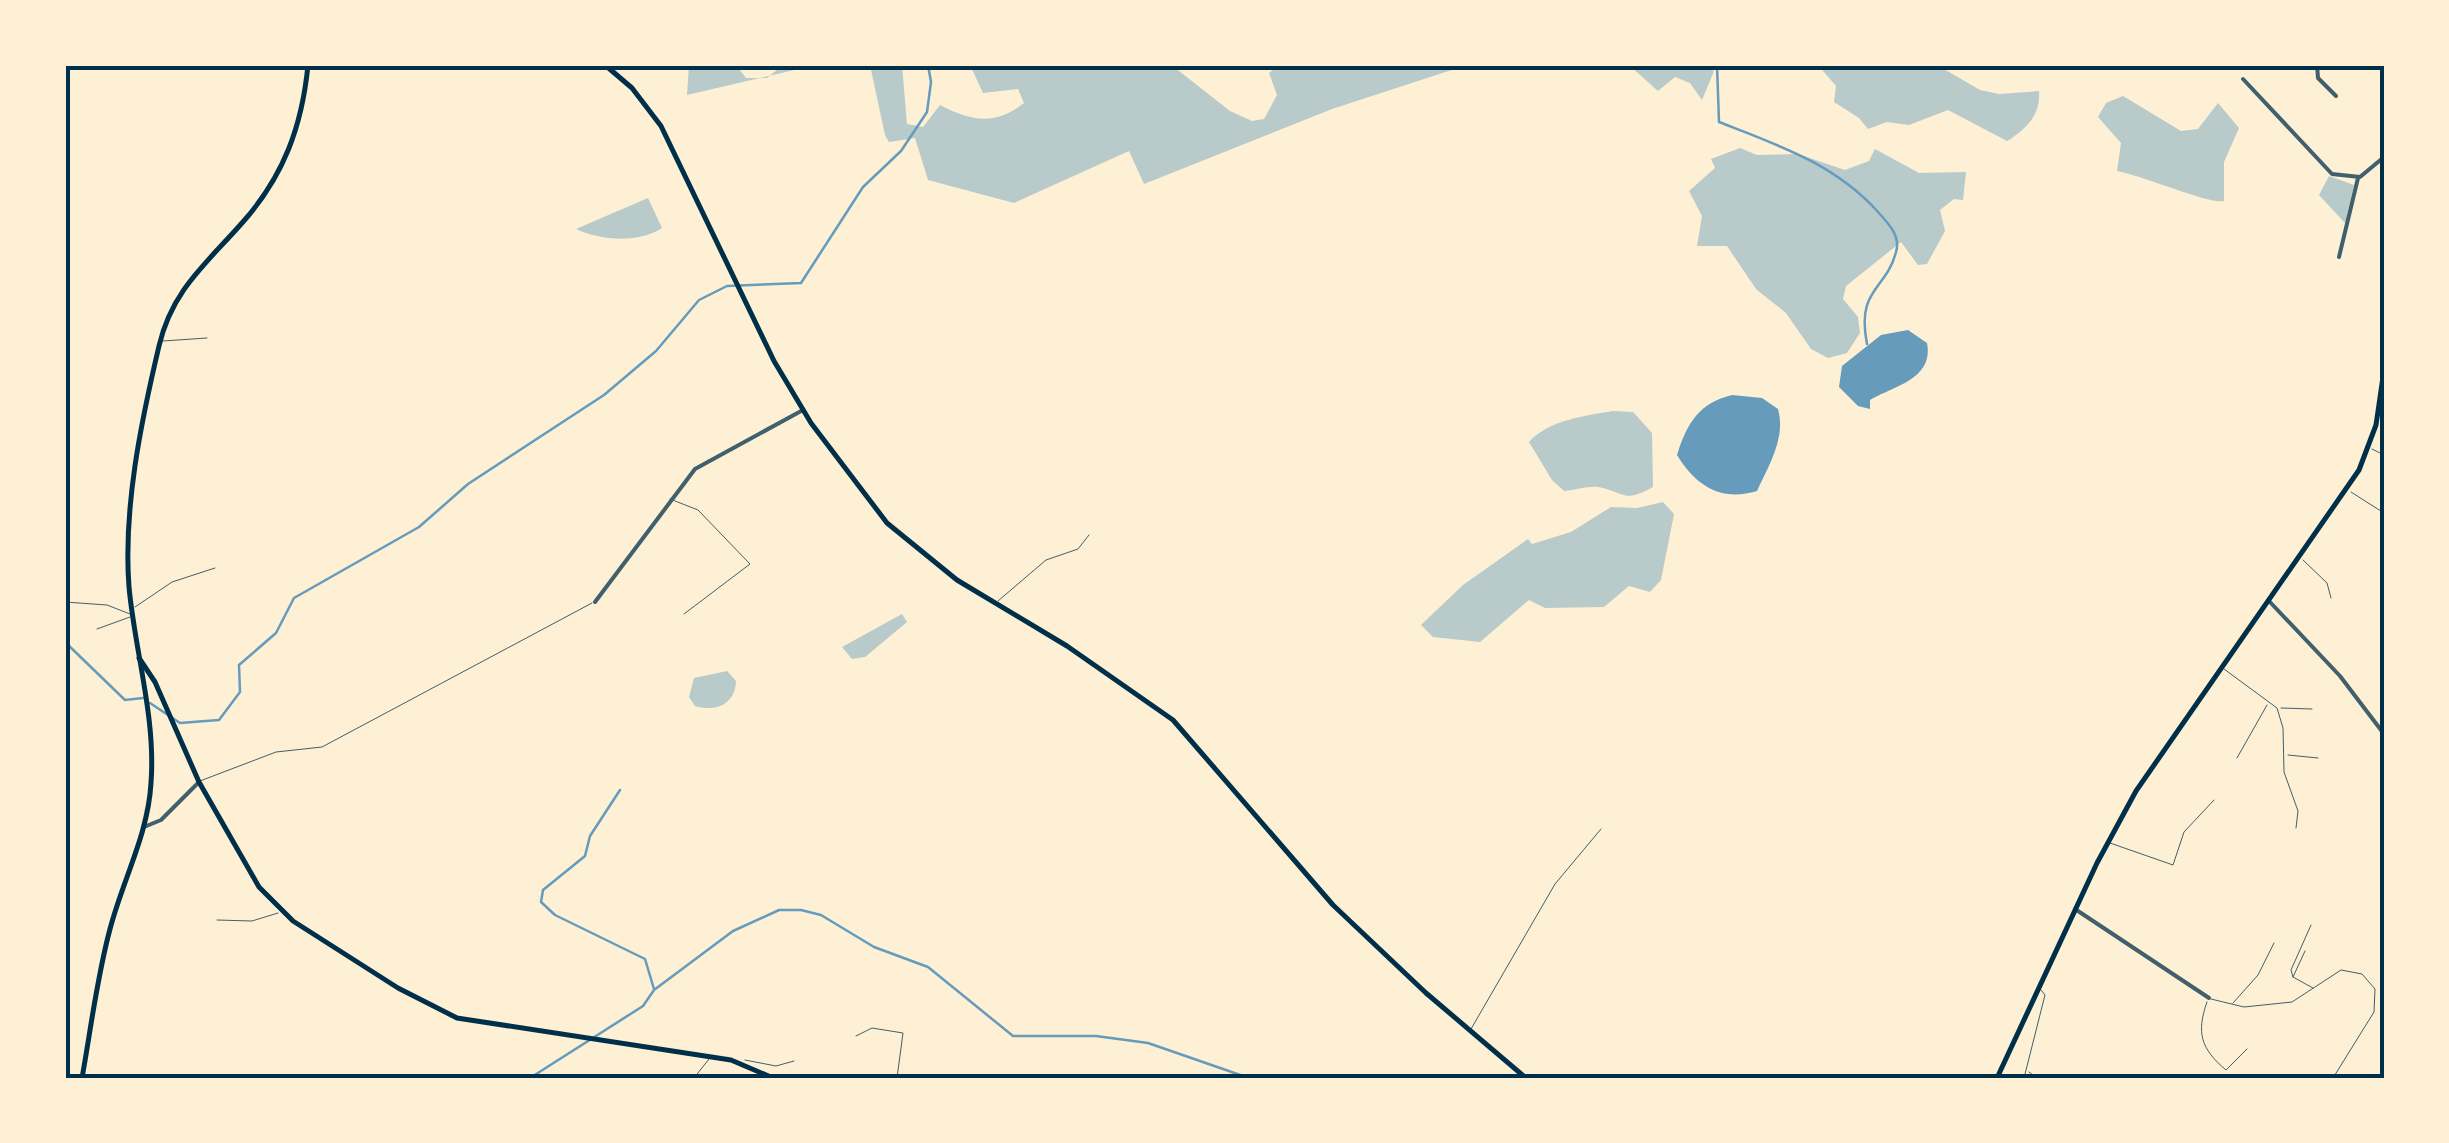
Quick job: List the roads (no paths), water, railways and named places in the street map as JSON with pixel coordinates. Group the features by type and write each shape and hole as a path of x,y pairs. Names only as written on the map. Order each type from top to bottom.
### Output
{"main road":[{"path":"82,1078 109,930 144,827 152,764 128,566 133,498 160,341 182,286 250,215 282,167 299,127 308,65"},
{"path":"605,65 646,104 676,151 766,346 803,410 887,524 926,558 1173,720 1311,883 1470,1032 1526,1078"},
{"path":"1997,1078 2107,842 2153,764 2348,490 2368,448 2384,370"},
{"path":"139,658 155,682 200,782 259,887 280,912 398,988 457,1018 742,1062 773,1078"}],"street":[{"path":"2317,65 2318,78 2336,96"},
{"path":"2243,78 2326,170 2345,178 2358,178"},
{"path":"2339,257 2358,178 2384,157"},
{"path":"595,602 695,469 803,410"},
{"path":"2269,601 2340,676 2384,734"},
{"path":"144,827 161,820 200,782"},
{"path":"2075,910 2209,998"}],"lane":[{"path":"160,341 182,343 208,338"},
{"path":"2368,448 2384,455"},
{"path":"2348,490 2384,514"},
{"path":"670,498 698,510 750,564 684,614"},
{"path":"996,604 1046,560 1078,549 1089,535"},
{"path":"2300,558 2327,583 2331,598"},
{"path":"97,629 132,612 172,582 215,568"},
{"path":"65,602 108,605 132,612"},
{"path":"200,782 276,752 322,746 595,602"},
{"path":"2221,668 2278,708 2312,709"},
{"path":"2237,758 2269,702"},
{"path":"2278,708 2284,772 2298,811 2296,828"},
{"path":"2285,754 2318,758"},
{"path":"2107,842 2173,866 2184,832 2214,800"},
{"path":"1470,1032 1555,884 1601,829"},
{"path":"217,920 252,921 280,912"},
{"path":"2310,926 2291,970 2293,976 2316,990"},
{"path":"2231,1005 2258,975 2274,943"},
{"path":"2293,976 2306,951"},
{"path":"2247,1048 2231,1070 2203,1048 2200,1021 2209,998 2231,1005 2292,1002 2345,969 2362,974 2376,993 2371,1018 2333,1078"},
{"path":"2024,1078 2045,995 2038,988"},
{"path":"856,1036 872,1028 902,1033 897,1078"},
{"path":"694,1078 710,1056"},
{"path":"742,1062 776,1066 794,1061"},
{"path":"2026,1070 2037,1078"}],"water":[{"path":"1908,330 1927,343 1924,365 1910,380 1870,400 1870,409 1858,406 1839,387 1842,366 1881,335"},
{"path":"1732,395 1762,398 1778,409 1780,420 1775,451 1757,491 1744,494 1711,489 1692,475 1677,455 1696,416 1711,403"}],"waterway":[{"path":"150,703 180,723 219,720 240,692 239,665 276,633 294,598 419,527 468,484 604,395 656,351 699,300 727,286 801,283 863,187 901,151 927,112 931,82 928,65"},
{"path":"1717,65 1719,122 1824,168 1861,195 1893,230 1896,252 1865,311 1867,344"},
{"path":"65,642 125,700 143,698"},
{"path":"620,790 590,836 585,856 543,890 541,902 555,915 645,959 654,989"},
{"path":"530,1078 643,1006 654,990 733,931 779,910 821,915 874,947 928,967 1013,1036 1096,1036 1148,1043 1249,1078"}]}
